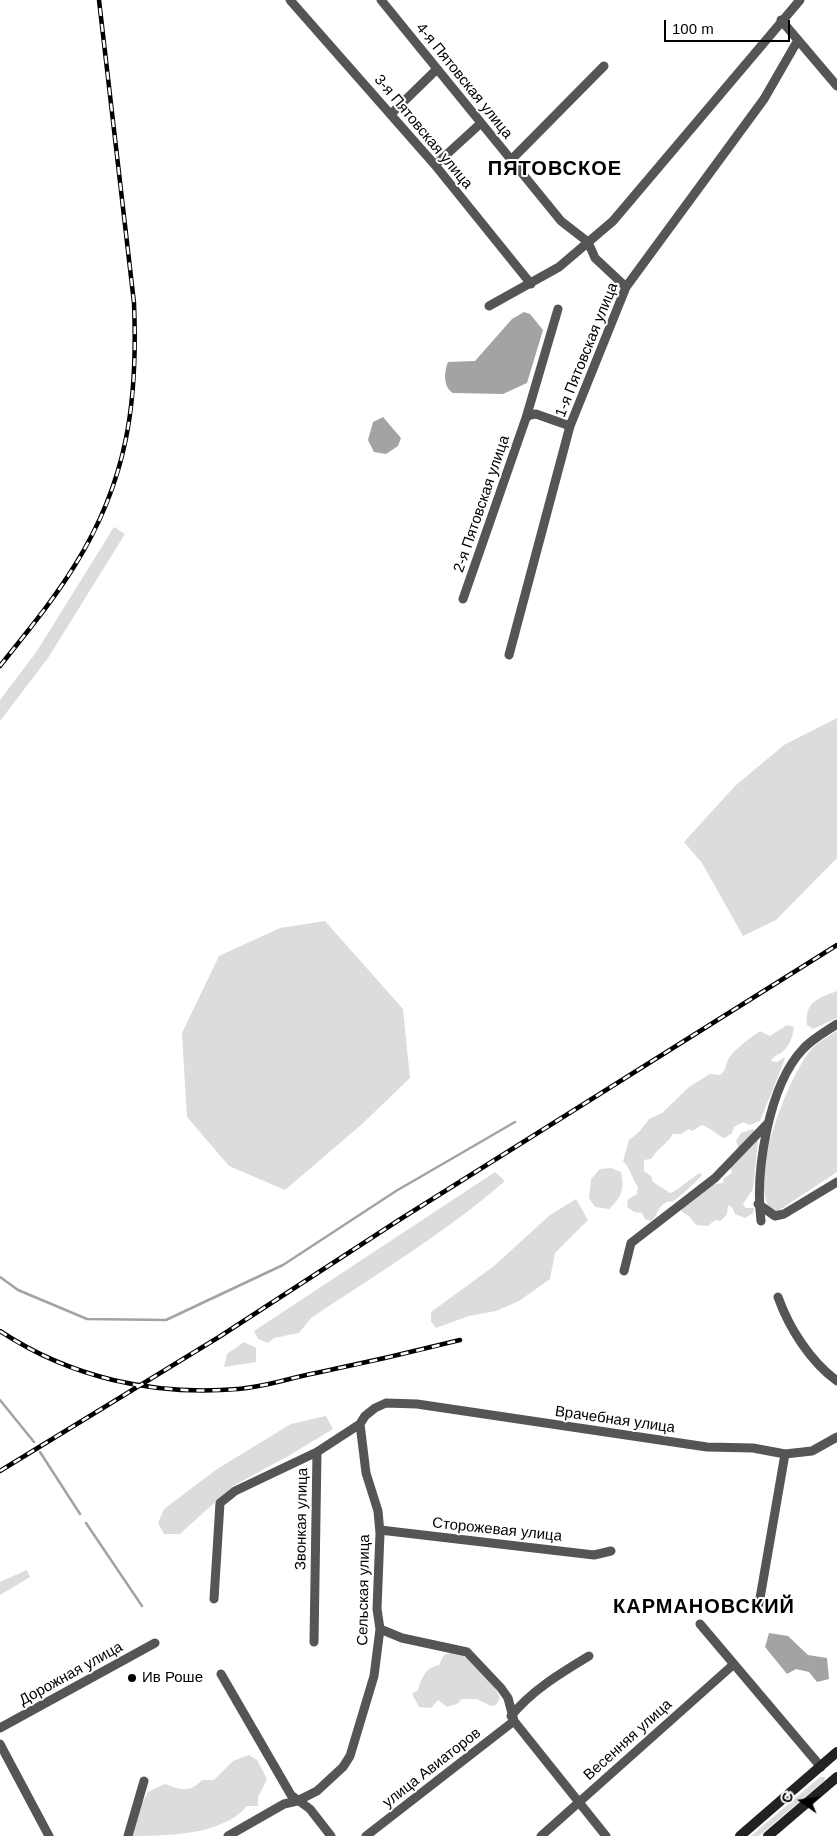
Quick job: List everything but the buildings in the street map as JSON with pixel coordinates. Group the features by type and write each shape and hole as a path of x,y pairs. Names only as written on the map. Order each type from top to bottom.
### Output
{"main road":[{"path":"740,1836 837,1752"},
{"path":"768,1836 836,1781 821,1767"}],"street":[{"name":"3-я Пятовская улица","path":"290,0 435,165 531,284"},
{"name":"4-я Пятовская улица","path":"381,0 561,221 588,242"},
{"path":"489,306 559,267 613,221 654,175 800,0"},
{"path":"782,20 837,86"},
{"name":"1-я Пятовская улица","path":"509,655 570,426 626,287 764,99 798,40"},
{"path":"511,160 604,66"},
{"path":"391,114 437,69"},
{"path":"435,165 481,123"},
{"path":"588,242 595,258 626,287"},
{"name":"2-я Пятовская улица","path":"463,599 526,418 558,309"},
{"path":"526,418 536,414 570,426"},
{"path":"760,1221 758,1204 760,1170 768,1122 780,1090 794,1061 814,1039 837,1024"},
{"path":"624,1271 631,1243 715,1178 768,1122"},
{"path":"758,1204 775,1216 784,1214 837,1182"},
{"path":"778,1297 785,1318 819,1366 837,1381"},
{"name":"Врачебная улица","path":"360,1424 375,1408 386,1403 417,1404 707,1447 753,1448 785,1454 812,1451 837,1437"},
{"path":"317,1452 360,1424"},
{"name":"Сельская улица","path":"228,1836 284,1804 297,1801 317,1791 343,1767 350,1756 374,1676 380,1629 377,1609 380,1530 378,1511 366,1473 360,1424"},
{"name":"Звонкая улица","path":"214,1599 220,1503 235,1492 317,1452 314,1642"},
{"path":"759,1604 785,1454"},
{"name":"Сторожевая улица","path":"380,1530 594,1555 611,1551"},
{"path":"700,1624 821,1767"},
{"path":"380,1629 402,1638 467,1652 494,1680 508,1698 513,1718 606,1836"},
{"name":"Дорожная улица","path":"0,1728 155,1643"},
{"name":"улица Авиаторов","path":"366,1836 513,1718 526,1699 589,1656"},
{"name":"Весенняя улица","path":"541,1836 734,1664"},
{"path":"221,1674 291,1795 310,1809 331,1836"},
{"path":"0,1744 49,1836"},
{"path":"128,1836 144,1781"}],"shaded area":[{"path":"524,312 530,314 543,330 527,383 503,394 453,393 447,387 445,379 448,362 475,361 512,319"},
{"path":"383,417 401,438 398,446 386,454 374,452 368,440 373,422"},
{"path":"114,527 125,534 48,658 0,721 0,700 37,651"},
{"path":"837,718 837,858 776,920 743,936 702,863 684,842 735,786 784,745"},
{"path":"325,921 403,1009 410,1078 361,1125 285,1190 229,1166 187,1117 182,1033 219,956 280,928"},
{"path":"837,991 837,1018 813,1029 807,1025 810,1006 818,999"},
{"path":"787,1025 794,1027 793,1034 786,1048 771,1061 777,1062 785,1057 760,1121 750,1125 743,1122 734,1127 732,1133 725,1138 702,1125 692,1131 689,1129 681,1134 673,1134 651,1159 644,1160 644,1171 651,1176 653,1182 670,1193 700,1173 702,1175 675,1200 662,1205 651,1221 645,1219 642,1213 634,1212 627,1207 628,1199 637,1194 638,1187 623,1161 629,1140 639,1132 649,1119 662,1113 689,1087 710,1074 720,1075 732,1054 760,1031 770,1036"},
{"path":"837,1031 837,1172 778,1211 772,1211 765,1197 764,1178 767,1155 781,1107 800,1065 809,1052"},
{"path":"753,1129 759,1132 753,1189 743,1204 746,1208 754,1208 753,1213 745,1218 735,1214 732,1207 728,1205 727,1214 721,1221 715,1220 708,1226 696,1225 689,1216 682,1212 681,1207 689,1198 699,1196 708,1185 723,1183 724,1178 732,1173 729,1163 739,1150 736,1141 741,1133"},
{"path":"611,1168 621,1172 621,1193 609,1209 595,1207 589,1198 591,1179 600,1169"},
{"path":"495,1172 505,1181 459,1218 311,1318 299,1333 274,1338 268,1343 258,1339 254,1331"},
{"path":"576,1199 588,1220 555,1253 550,1279 519,1301 496,1311 469,1316 436,1328 431,1321 431,1312 494,1266 550,1215"},
{"path":"244,1342 256,1348 256,1362 224,1367 227,1354"},
{"path":"326,1416 333,1429 233,1486 180,1534 164,1534 158,1523 164,1509 217,1469 291,1424"},
{"path":"27,1570 30,1577 0,1595 0,1582"},
{"path":"769,1633 788,1636 808,1655 827,1658 829,1679 817,1682 809,1672 796,1669 787,1674 765,1647"},
{"path":"455,1652 468,1659 493,1684 500,1698 496,1705 491,1706 477,1699 462,1699 457,1704 447,1707 438,1700 431,1708 419,1707 412,1694 418,1690 425,1674 430,1668 439,1665 444,1655"},
{"path":"249,1755 257,1760 267,1779 258,1797 258,1806 247,1806 236,1816 208,1829 157,1836 125,1836 148,1792 165,1784 176,1788 189,1789 202,1780 214,1780 233,1761"},
{"path":"820,1777 825,1777 824,1781 759,1836 751,1836"}],"waterway":[{"path":"0,1277 18,1290 87,1319 166,1320 283,1265 396,1191 515,1122"},
{"path":"0,1400 34,1442"},
{"path":"40,1452 80,1514"},
{"path":"86,1523 142,1606"}],"railway":[{"path":"0,666 58,591 93,533 118,471 131,407 135,339 134,303 99,0"},
{"path":"0,1471 219,1337 399,1220 837,945"},
{"path":"0,1331 55,1361 84,1372 114,1380 175,1390 238,1389 258,1386 460,1340"}],"place":[{"name":"Ив Роше","path":"132,1678"}],"district":[{"name":"ПЯТОВСКОЕ","path":"555,169"},
{"name":"КАРМАНОВСКИЙ","path":"704,1607"}]}
